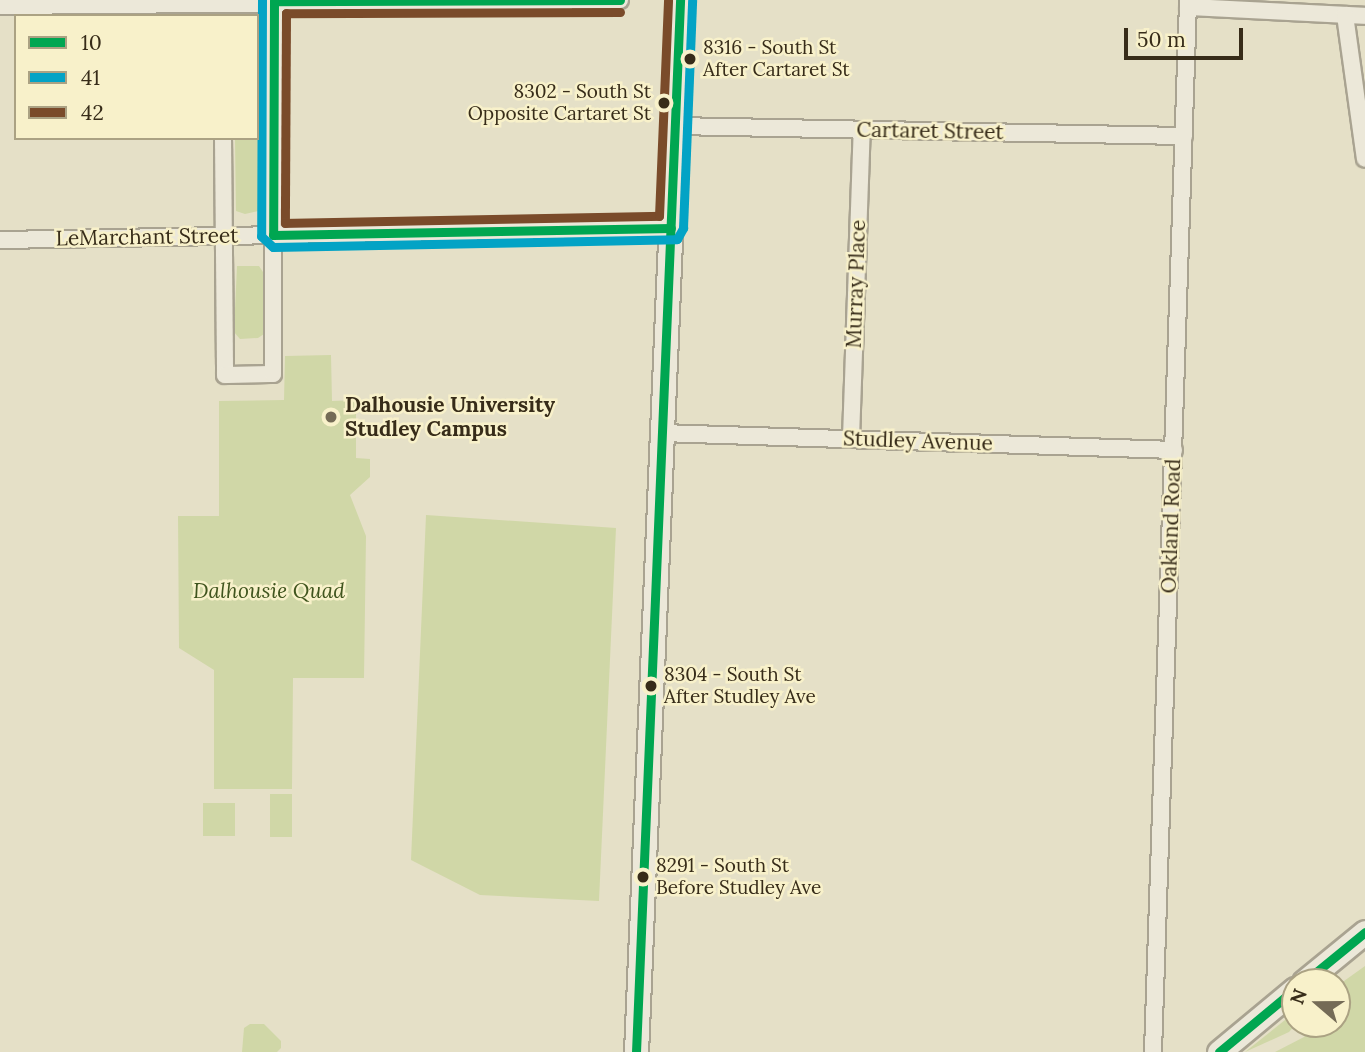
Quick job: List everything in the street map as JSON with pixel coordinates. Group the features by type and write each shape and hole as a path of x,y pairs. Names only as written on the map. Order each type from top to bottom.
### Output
{"main road":[{"path":"636,1052 680,0"},
{"path":"1321,968 1365,932"},
{"path":"1220,1052 1281,1001"}],"street":[{"path":"0,6 222,6 274,1 620,0"},
{"path":"223,140 225,375 273,374 274,1"},
{"path":"1188,3 1365,16"},
{"name":"Oakland Road","path":"1153,1052 1188,3"},
{"path":"1345,15 1365,159"},
{"name":"Cartaret Street","path":"675,126 1184,136"},
{"name":"Murray Place","path":"850,438 862,130"},
{"name":"LeMarchant Street","path":"0,240 671,228"},
{"name":"Studley Avenue","path":"662,433 1174,450"}],"green space":[{"path":"259,20 265,23 267,209 245,214 236,211 235,140 259,140"},
{"path":"237,266 259,266 263,272 264,334 258,338 240,339 234,332"},
{"name":"Dalhousie Quad","path":"331,355 332,401 356,400 356,458 370,459 370,477 350,495 366,536 364,678 293,678 292,789 214,789 214,670 179,648 178,516 219,516 219,401 284,400 285,356"},
{"path":"426,515 616,528 599,901 480,895 411,860"},
{"path":"270,794 292,794 292,837 270,837"},
{"path":"203,803 235,803 235,836 203,836"},
{"path":"1365,966 1365,1052 1275,1052 1302,1038 1351,1038 1351,976"},
{"path":"1281,1023 1281,1036 1245,1052"},
{"path":"250,1024 264,1024 281,1041 281,1048 277,1052 242,1052 244,1028"}],"transit line":[{"name":"41","path":"262,0 261,236 273,247 677,239 683,228 692,0"},
{"name":"10","path":"620,0 274,1 273,235 671,228"},
{"name":"42","path":"620,12 286,13 285,223 659,216 668,0"},
{"name":"10","path":"636,1052 680,0"},
{"name":"10","path":"1321,968 1365,932"},
{"name":"10","path":"1219,1052 1281,1001"}],"place":[{"name":"8316 - South St After Cartaret St","path":"690,59"},
{"name":"8302 - South St Opposite Cartaret St","path":"664,103"},
{"name":"Dalhousie University Studley Campus","path":"331,417"},
{"name":"8304 - South St After Studley Ave","path":"651,686"},
{"name":"8291 - South St Before Studley Ave","path":"643,877"}]}
